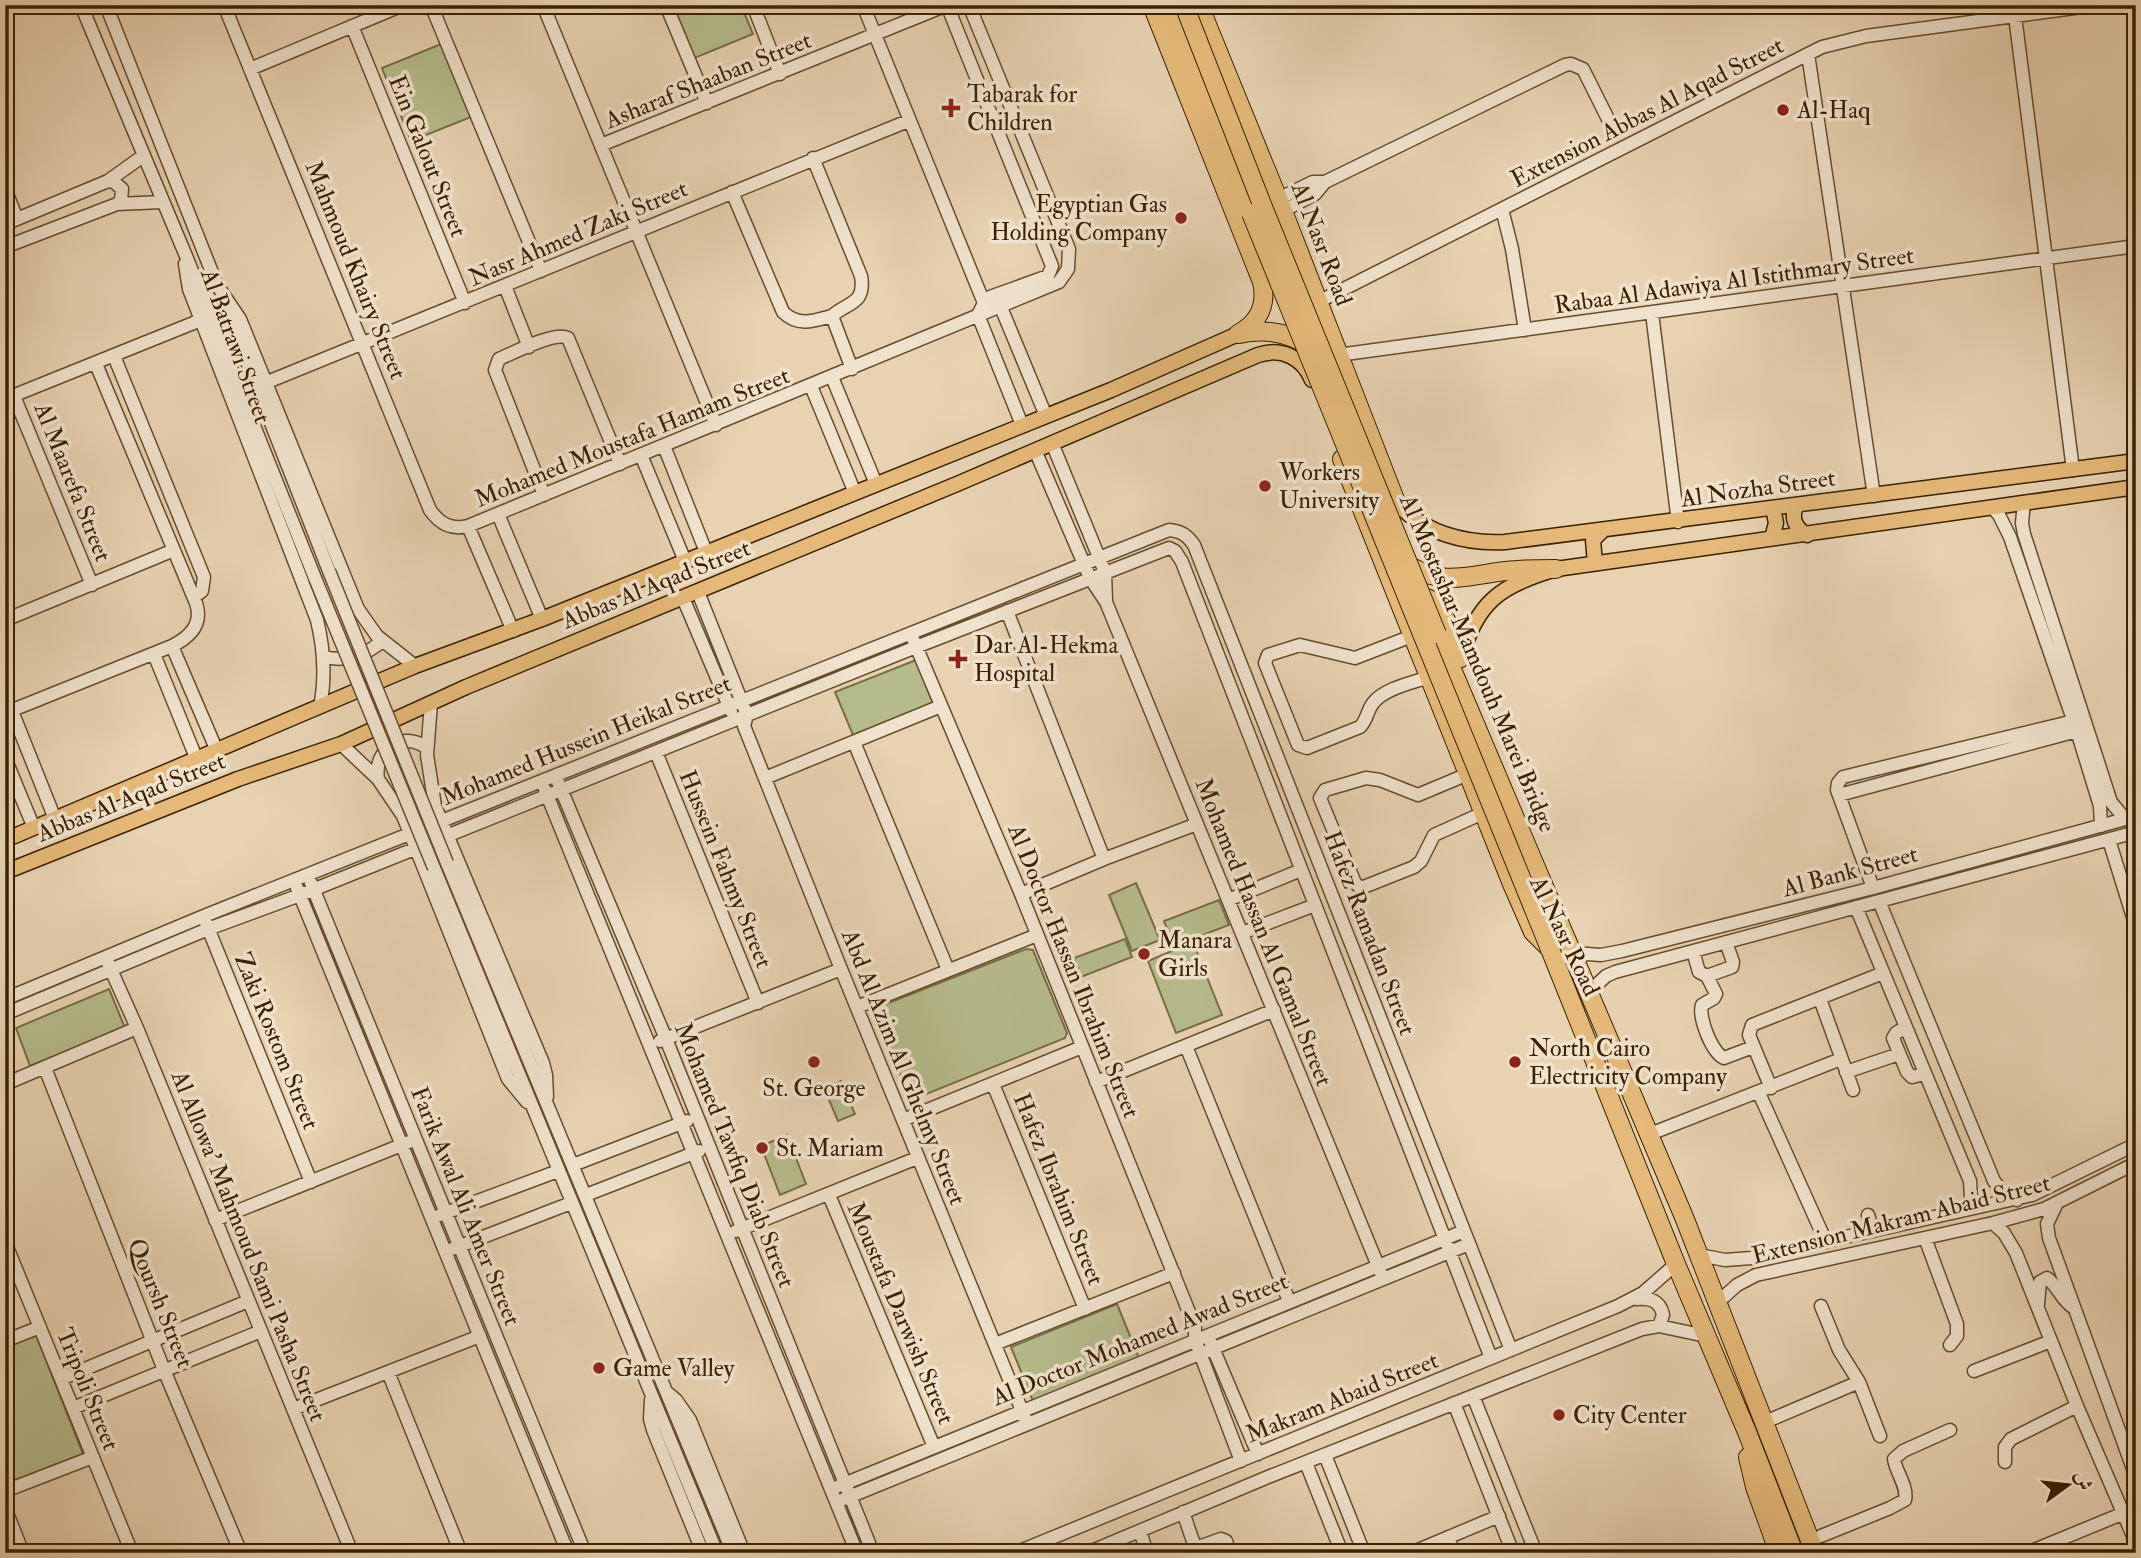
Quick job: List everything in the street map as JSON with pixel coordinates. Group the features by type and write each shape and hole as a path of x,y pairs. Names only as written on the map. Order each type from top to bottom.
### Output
{"highway":[{"path":"1152,5 1262,282 1264,297 1260,312 1251,325 1238,334"},
{"name":"Al Mostashar Mamdouh Marei Bridge","path":"1165,5 1550,949"},
{"name":"Al Mostashar Mamdouh Marei Bridge","path":"1184,5 1263,207 1427,608 1573,951"},
{"name":"Al Nasr Road","path":"1199,5 1281,205 1396,502"},
{"path":"1262,282 1274,285 1287,282 1296,273 1300,254"},
{"path":"1238,334 1277,332 1306,344 1315,350 1354,399"},
{"name":"Al Nasr Road","path":"1312,380 1363,514 1532,932 1550,949 1676,1264 1747,1432 1750,1469 1779,1553"},
{"path":"1363,514 1378,520 1387,518 1396,502"},
{"path":"1363,514 1374,534 1392,554 1414,569 1433,576 1459,579 1505,571 1556,569"},
{"name":"Al Nasr Road","path":"1404,615 1407,604 1417,597 1429,598 1439,605 1570,917 1573,951 1650,1134 1765,1422 1788,1452 1821,1547"},
{"path":"1765,1422 1821,1547"},
{"path":"1747,1432 1794,1553"}],"main road":[{"name":"Abbas Al Aqad Street","path":"5,840 415,666 513,631 1046,416 1238,334"},
{"name":"Abbas Al Aqad Street","path":"5,872 238,779 341,744 466,687 1266,352 1280,352 1294,358 1305,367 1312,380"},
{"name":"Al Nozha Street","path":"1396,502 1419,522 1448,536 1471,541 1505,542 1678,522 2136,461"},
{"name":"Al Nozha Street","path":"1461,659 1468,633 1491,601 1521,580 1556,569 2136,487"},
{"path":"1797,505 1793,514 1795,524 1807,535"},
{"path":"1772,538 1776,523 1773,508"},
{"path":"1595,563 1593,540 1602,531"}],"street":[{"name":"Al Batrawi Street","path":"81,5 186,256 185,278 312,606 324,657 320,707"},
{"name":"Al Batrawi Street","path":"106,5 217,285 240,319 354,599 367,623 382,641 415,666"},
{"name":"Mahmoud Khairy Street","path":"224,5 430,510 438,520 449,526 468,526"},
{"path":"250,69 402,5"},
{"path":"431,5 541,271"},
{"path":"543,5 716,425"},
{"path":"666,5 707,103"},
{"path":"753,5 780,74"},
{"path":"863,5 983,310 1022,425"},
{"path":"947,5 996,127 1004,120 1016,121"},
{"name":"Asharaf Shaaban Street","path":"601,145 947,5"},
{"path":"969,5 1069,249 1070,264 1063,278 1049,287 1000,305"},
{"name":"Extension Abbas Al Aqad Street","path":"1318,302 1836,42 2097,5"},
{"path":"2015,16 2073,470"},
{"name":"Ein Galout Street","path":"352,26 465,303"},
{"path":"1808,54 1874,496"},
{"path":"1281,205 1315,194 1325,183 1565,65 1577,66 1587,74 1613,129"},
{"path":"987,104 996,105 1007,98"},
{"name":"Nasr Ahmed Zaki Street","path":"265,383 908,121"},
{"name":"Mohamed Moustafa Hamam Street","path":"468,526 852,369 983,310 993,296 1048,276 1052,266 996,127"},
{"path":"5,189 11,222 108,181 143,156"},
{"path":"732,192 783,312 793,320 804,323 832,316 858,299 862,284 858,268 813,159"},
{"path":"108,181 114,182 122,189 121,200 117,204"},
{"path":"5,247 117,204 162,202"},
{"path":"1502,209 1512,249 1525,330"},
{"name":"Rabaa Al Adawiya Al Istithmary Street","path":"1338,355 2136,246"},
{"path":"186,256 315,578 717,1553"},
{"path":"217,285 447,863 733,1553"},
{"path":"505,286 528,347"},
{"path":"983,310 994,302 1000,305 1046,416"},
{"path":"1652,313 1678,522"},
{"path":"832,316 852,369"},
{"path":"10,397 201,320"},
{"path":"544,495 495,370 499,359 528,347 559,335 568,338 620,464"},
{"path":"114,356 204,577 202,591 194,597"},
{"path":"55,820 9,712 172,646 190,634 198,623 198,609 194,597 96,364"},
{"path":"832,377 876,484"},
{"name":"Mohamed Moustafa Hamam Street","path":"811,386 855,493"},
{"name":"Al Maarefa Street","path":"10,397 92,585"},
{"name":"Mohamed Hassan Al Gamal Street","path":"1052,443 1105,572 1106,602"},
{"path":"664,446 706,552"},
{"name":"Mohamed Hassan Al Gamal Street","path":"1035,450 1090,578 1106,602 1383,1278"},
{"path":"641,455 685,561"},
{"path":"2024,502 2022,523 2017,535 2076,726 2106,804 2130,818"},
{"path":"1992,507 2017,535 2106,804 2101,826"},
{"path":"498,514 542,619"},
{"path":"468,526 513,631"},
{"name":"Mohamed Hussein Heikal Street","path":"5,999 108,963 308,875 440,821 1169,530 1185,534"},
{"name":"Hafez Ramadan Street","path":"1185,534 1194,545 1200,560 1511,1350"},
{"name":"Mohamed Hussein Heikal Street","path":"206,922 300,895 1163,549 1175,551"},
{"path":"5,620 174,550"},
{"name":"Hafez Ramadan Street","path":"1175,551 1491,1358"},
{"path":"1183,566 1200,560"},
{"name":"Abd Al Azim Al Ghelmy Street","path":"698,592 742,720 841,970 1027,1423"},
{"name":"Abd Al Azim Al Ghelmy Street","path":"683,598 735,702"},
{"path":"1007,611 1104,859"},
{"name":"Al Doctor Hassan Ibrahim Street","path":"911,632 1021,894 1174,1273 1200,1353 1241,1461"},
{"path":"1412,636 1355,659 1306,645 1294,645 1268,655 1265,663 1298,745 1307,748 1360,727 1370,706 1380,696 1429,677"},
{"path":"324,657 354,657 368,652 382,641"},
{"path":"172,646 217,751"},
{"path":"154,654 197,760"},
{"path":"432,703 427,748 431,789 440,821 543,1063 548,1088 546,1101"},
{"path":"765,778 941,706"},
{"path":"1873,888 1839,795 1838,783 1850,774 2076,726"},
{"path":"378,779 377,767 381,756 394,743 411,740 427,748"},
{"path":"854,743 948,971"},
{"path":"341,744 378,779 393,799 417,848 508,1079 532,1106"},
{"name":"Hussein Fahmy Street","path":"656,752 758,1003"},
{"path":"5,758 34,828"},
{"path":"1468,774 1418,795 1380,780 1361,778 1325,790 1320,798 1355,883 1361,888 1414,867 1421,861 1431,839 1438,832 1483,813"},
{"name":"Mohamed Tawfiq Diab Street","path":"555,775 698,1117 873,1553"},
{"name":"Mohamed Tawfiq Diab Street","path":"541,780 858,1553"},
{"name":"Al Bank Street","path":"1573,951 1601,955 1622,951 1873,888 2130,818"},
{"path":"1021,894 1197,824"},
{"name":"Al Bank Street","path":"1590,992 1606,976 1627,968 2136,832"},
{"path":"2109,840 2136,927"},
{"path":"1228,900 1301,870"},
{"name":"Farik Awal Ali Amer Street","path":"308,875 585,1553"},
{"name":"Farik Awal Ali Amer Street","path":"294,881 568,1553"},
{"path":"1879,901 1980,1147 1998,1186 2017,1200"},
{"path":"1242,933 1315,905"},
{"path":"1856,907 1971,1186 1971,1198 1965,1210"},
{"name":"Zaki Rostom Street","path":"206,922 311,1182"},
{"path":"1866,932 1874,923 1889,925"},
{"path":"857,1007 1037,935"},
{"path":"1707,976 1732,967 1733,960 1726,942"},
{"path":"1622,951 1618,960 1621,966 1627,968"},
{"path":"1693,951 1699,972 1707,976 1716,994 1702,1005 1700,1013 1715,1052 1724,1058 1753,1047"},
{"name":"Mohamed Hussein Heikal Street","path":"5,1014 108,963"},
{"name":"Al Allowa' Mahmoud Sami Pasha Street","path":"108,963 352,1553"},
{"name":"Hussein Fahmy Street","path":"650,1045 841,970"},
{"path":"1771,1088 1749,1031 1755,1023 1883,973"},
{"path":"1819,999 1853,1090"},
{"path":"1096,1082 1274,1010"},
{"path":"1906,1027 1894,1036 1899,1054 1910,1076 1925,1074"},
{"path":"5,1084 137,1028"},
{"path":"1186,1046 1289,1301"},
{"path":"903,1120 1083,1047"},
{"path":"1846,1072 1899,1054"},
{"path":"1650,1134 1842,1059"},
{"name":"Qoursh Street","path":"45,1068 164,1370 241,1553"},
{"name":"Hafez Ibrahim Street","path":"993,1084 1085,1309"},
{"path":"1759,1093 1826,1242"},
{"path":"573,1164 698,1117"},
{"path":"215,1220 416,1139"},
{"name":"Extension Makram Abaid Street","path":"1699,1255 1740,1260 2017,1200 2052,1187 2136,1144"},
{"path":"586,1195 709,1147"},
{"path":"1959,1155 1971,1155 1980,1147"},
{"path":"728,1234 918,1158"},
{"name":"Extension Makram Abaid Street","path":"1718,1302 1744,1280 1768,1272 1993,1223 2056,1205 2136,1163"},
{"path":"431,1218 558,1171"},
{"name":"Moustafa Darwish Street","path":"829,1195 934,1447"},
{"path":"445,1252 571,1203"},
{"path":"2056,1205 2048,1217 2047,1231 2136,1477"},
{"path":"1868,1215 1873,1231"},
{"path":"1993,1223 2013,1246 2136,1544"},
{"name":"Al Doctor Mohamed Awad Street","path":"832,1488 1021,1410 1195,1333 1210,1341 1383,1278 1447,1245 1464,1231"},
{"path":"1924,1238 1957,1324 1957,1336 1950,1345"},
{"name":"Tripoli Street","path":"5,1242 132,1553"},
{"name":"Al Doctor Mohamed Awad Street","path":"837,1502 1200,1353 1210,1341 1289,1301 1378,1265 1447,1245 1469,1244"},
{"path":"1740,1260 1736,1269 1738,1276 1744,1280"},
{"name":"Makram Abaid Street","path":"1015,1553 1633,1299 1653,1287 1676,1264"},
{"path":"995,1345 1174,1273"},
{"path":"2038,1309 2039,1285 2044,1278 2050,1279 2061,1298 2074,1308"},
{"path":"1633,1299 1651,1299 1657,1302 1663,1315 1659,1326"},
{"path":"61,1379 248,1301"},
{"path":"1821,1306 1839,1350 1859,1382 1880,1436"},
{"name":"Makram Abaid Street","path":"1088,1553 1183,1512 1642,1329 1659,1326 1706,1336"},
{"path":"5,1341 40,1327"},
{"path":"73,1408 261,1331"},
{"path":"293,1409 480,1336"},
{"path":"1210,1341 1258,1454"},
{"path":"1974,1371 2051,1341"},
{"path":"388,1372 461,1553"},
{"path":"1765,1422 1859,1382"},
{"path":"666,1392 676,1400 690,1420 744,1553"},
{"path":"652,1396 650,1419 653,1430 703,1553"},
{"path":"1473,1396 1536,1553"},
{"path":"1454,1403 1513,1553"},
{"path":"2005,1462 2005,1447 2011,1439 2077,1406"},
{"path":"1462,1424 1471,1416 1481,1417"},
{"path":"1821,1547 1905,1500 1906,1495 1894,1459 1903,1451 1950,1430"},
{"path":"1325,1455 1364,1553"},
{"path":"5,1492 93,1457"},
{"path":"1306,1463 1342,1553"},
{"path":"5,1508 23,1553"},
{"path":"1183,1512 1197,1551 1224,1539 1230,1553"},
{"path":"2027,1553 2124,1513"},
{"path":"1411,1553 1499,1516"},
{"path":"1140,1531 1147,1553"},
{"path":"1448,1537 1454,1553"}],"green space":[{"path":"670,5 741,5 753,34 692,59"},
{"path":"441,44 471,117 411,141 382,68"},
{"path":"916,660 933,703 853,735 835,692"},
{"path":"1136,883 1160,940 1132,951 1109,895"},
{"path":"1219,900 1229,925 1174,946 1164,921"},
{"path":"1125,939 1132,957 1081,977 1074,958"},
{"path":"1193,942 1222,1015 1176,1033 1148,961"},
{"path":"1026,949 1033,950 1067,1033 1065,1038 914,1099 909,1096 876,1015 878,1007"},
{"path":"109,989 125,1028 30,1066 16,1028"},
{"path":"841,1081 855,1114 838,1121 824,1088"},
{"path":"787,1135 806,1184 780,1195 761,1146"},
{"path":"1117,1304 1139,1358 1033,1401 1011,1347"},
{"path":"36,1335 83,1454 5,1484 5,1347"}],"place":[{"name":"Tabarak for Children","path":"951,108"},
{"name":"Al-Haq","path":"1783,110"},
{"name":"Egyptian Gas Holding Company","path":"1181,218"},
{"name":"Workers University","path":"1265,486"},
{"name":"Dar Al-Hekma Hospital","path":"958,659"},
{"name":"Manara Girls","path":"1144,954"},
{"name":"St. George","path":"814,1062"},
{"name":"North Cairo Electricity Company","path":"1515,1062"},
{"name":"St. Mariam","path":"762,1148"},
{"name":"Game Valley","path":"599,1368"},
{"name":"City Center","path":"1559,1415"}]}
